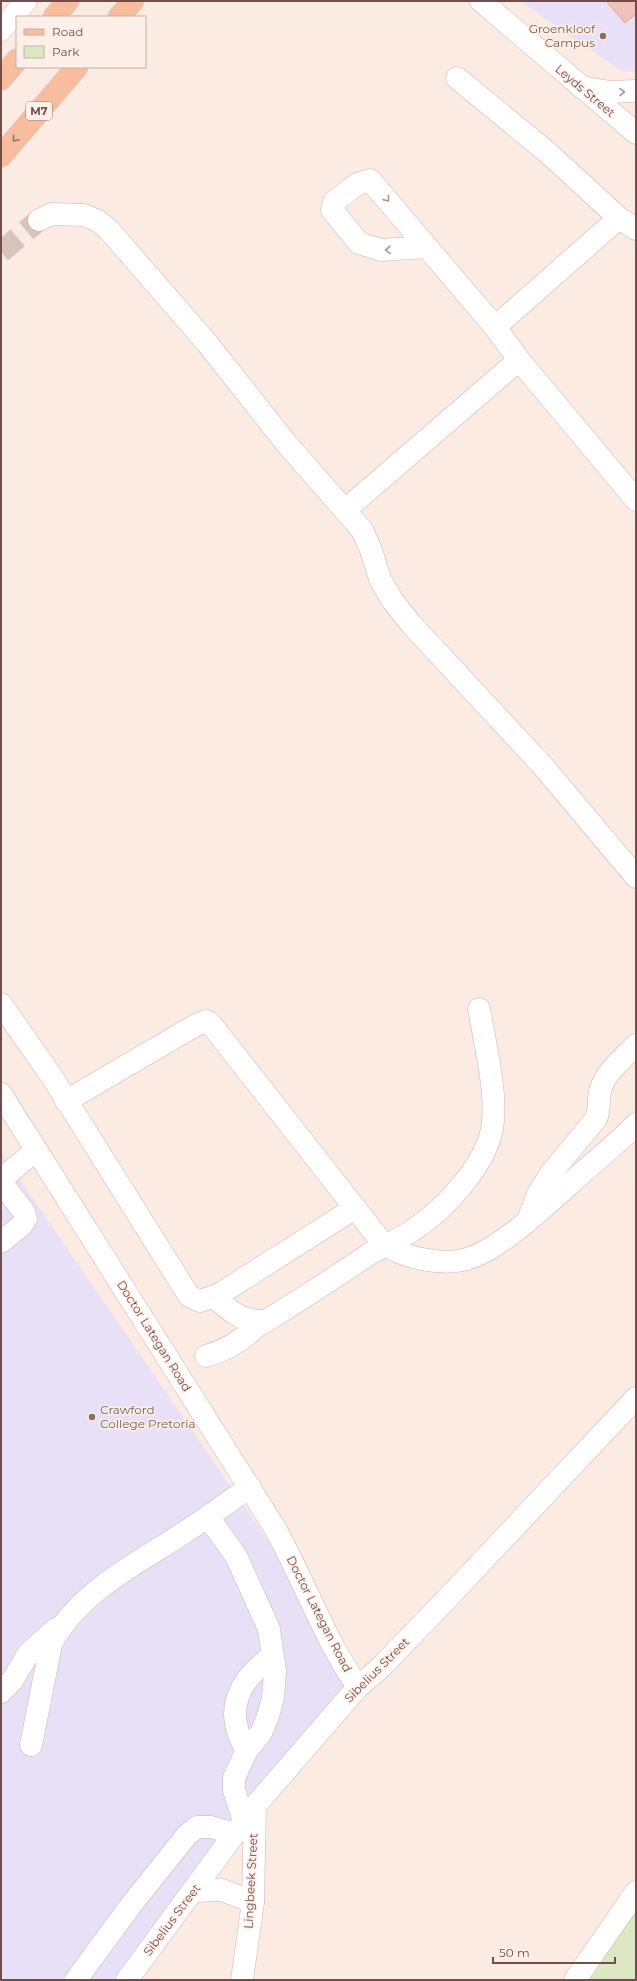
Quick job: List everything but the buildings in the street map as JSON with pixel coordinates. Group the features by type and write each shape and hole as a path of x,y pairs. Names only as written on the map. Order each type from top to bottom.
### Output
{"main road":[{"path":"55,16 68,1"},
{"path":"121,16 133,1"},
{"path":"1,79 16,61"},
{"name":"M7","path":"1,156 76,68"}],"street":[{"path":"1,30 26,1"},
{"name":"Leyds Street","path":"480,1 636,133"},
{"path":"457,78 628,223 495,327"},
{"path":"580,87 610,92 636,91"},
{"path":"39,220 52,214 84,215 98,221 109,230 162,290 286,443 362,530 367,539 377,572 392,600 403,615 542,766 636,877"},
{"path":"427,247 495,327 520,360 636,500"},
{"path":"345,510 520,360"},
{"path":"1,1004 66,1101 182,1288 189,1296 200,1301 214,1297 355,1208"},
{"path":"178,1374 206,1356 220,1340 229,1333 245,1327 261,1324 384,1245 414,1230 436,1212 462,1185 485,1154 492,1129 494,1111 479,1009"},
{"path":"66,1101 189,1029 206,1021 210,1023 384,1245 403,1255 420,1259 460,1260 481,1253 529,1219 636,1124"},
{"path":"529,1219 538,1194 551,1173 596,1119 599,1108 601,1087 613,1069 636,1045"},
{"name":"Doctor Lategan Road","path":"1,1094 281,1538 339,1657 358,1687"},
{"path":"1,1242 22,1225 26,1219 24,1212 1,1181 36,1150"},
{"path":"214,1297 245,1320 261,1324"},
{"name":"Sibelius Street","path":"127,1980 245,1820 358,1687 381,1667 437,1610 636,1398"},
{"path":"1,1692 12,1681 31,1651 104,1585 250,1488"},
{"name":"Lingbeek Street","path":"208,1517 236,1556 269,1630 275,1671 273,1698 267,1719 261,1733 247,1750 234,1778 234,1790 245,1820 253,1902 242,1980"},
{"path":"31,1745 51,1644 68,1618"},
{"path":"247,1750 235,1728 234,1718 237,1703 247,1680 272,1656"},
{"path":"76,1980 131,1905 187,1835 197,1827 211,1828 245,1820"},
{"path":"193,1891 222,1890 253,1902"},
{"path":"575,1980 636,1892"}],"shaded area":[{"name":"Groenkloof Campus","path":"520,1 636,1 636,72 621,71"},
{"name":"Crawford College Pretoria","path":"1,1152 364,1681 132,1980 1,1980"}],"green space":[{"path":"636,1899 636,1980 579,1980"}],"tunnel":[{"path":"1,252 39,220"}],"place":[{"name":"Groenkloof Campus","path":"603,36"},
{"name":"Crawford College Pretoria","path":"92,1417"}]}
